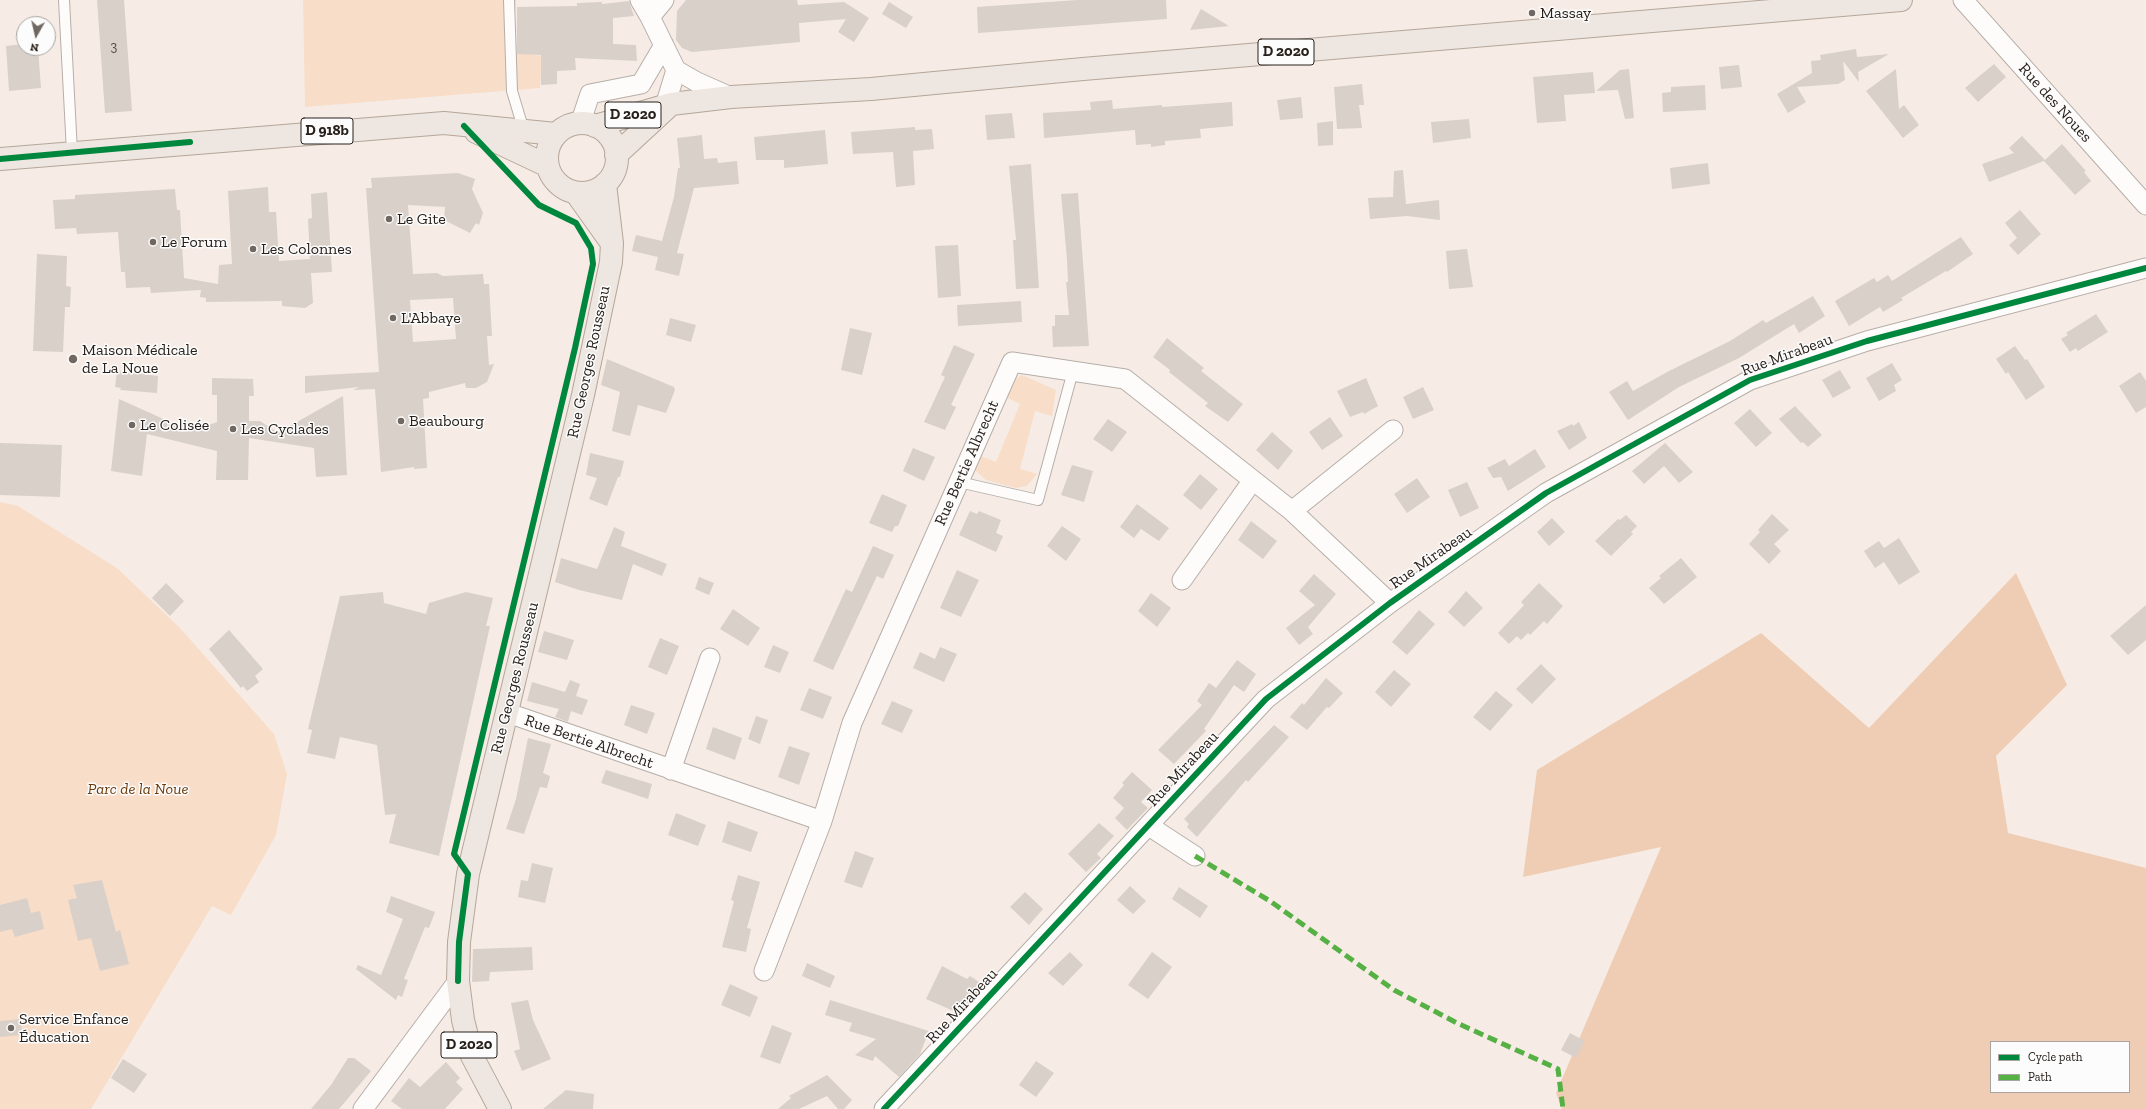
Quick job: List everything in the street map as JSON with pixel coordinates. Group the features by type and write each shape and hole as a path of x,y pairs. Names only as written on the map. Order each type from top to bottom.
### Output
{"main road":[{"name":"D 2020","path":"588,125 668,105 732,97 871,89 1098,67 1901,0"},
{"name":"D 2020","path":"616,155 668,105"},
{"name":"D 918b","path":"0,159 444,123 556,134"},
{"path":"588,125 610,138 616,155 616,166 612,176 605,184 586,193 576,193 559,185 552,176 548,166 547,155 550,144 556,134 563,128 588,125"},
{"name":"D 918b","path":"464,126 548,166"},
{"name":"Rue Georges Rousseau","path":"497,1107 472,1056 463,1020 458,981 459,942 468,874 508,713 588,373 611,262 612,243 605,184"},
{"path":"576,193 612,243"}],"street":[{"path":"640,0 676,70 697,82 732,97"},
{"path":"650,17 664,0"},
{"name":"Rue des Noues","path":"1963,0 2146,205"},
{"path":"588,125 590,94 641,84 664,45"},
{"path":"668,105 676,70"},
{"name":"Rue Mirabeau","path":"884,1109 1266,699 1390,603 1546,493 1750,380 1867,341 2146,268"},
{"name":"Rue Bertie Albrecht","path":"764,971 822,821 852,723 1012,362 1125,379 1292,511 1390,603"},
{"path":"1292,511 1393,430"},
{"path":"1182,580 1253,480"},
{"name":"Rue Bertie Albrecht","path":"671,770 710,658"},
{"name":"Rue Bertie Albrecht","path":"508,713 822,821"},
{"path":"1149,826 1195,856"},
{"path":"363,1109 458,981"}],"lane":[{"path":"64,0 72,152"},
{"path":"509,0 512,90 524,131"},
{"path":"959,482 1038,500 1073,371"}],"green space":[{"path":"303,0 516,0 513,52 542,56 540,88 305,107"},
{"path":"1022,375 1056,390 1052,416 1035,411 1020,469 1037,474 1027,486 1016,488 986,480 975,470 978,455 996,462 1020,404 1004,396 1014,380"},
{"name":"Parc de la Noue","path":"0,502 18,506 117,568 179,627 274,734 287,774 276,835 231,915 212,906 91,1109 0,1109"}],"shaded area":[{"path":"2016,573 2067,685 1996,756 2008,833 2146,868 2146,1109 1562,1109 1556,1093 1661,847 1523,877 1537,770 1761,633 1869,728"}],"building":[{"path":"97,0 124,0 132,111 105,113"},
{"path":"686,0 797,0 798,5 844,2 869,18 854,42 838,32 846,19 799,23 800,42 692,52 682,48 676,40 677,11"},
{"path":"1077,0 1166,0 1167,19 978,33 977,7"},
{"path":"629,1 634,16 613,18 613,44 636,45 637,61 575,58 576,70 557,71 557,84 541,85 541,55 517,54 517,7 577,6 577,3 602,2 602,4"},
{"path":"889,2 913,17 906,28 882,14"},
{"path":"1201,9 1229,26 1190,30"},
{"path":"16,45 16,56 39,56 41,88 9,91 6,46"},
{"path":"1856,49 1857,57 1889,54 1858,72 1859,82 1843,61 1845,80 1838,84 1797,87 1806,102 1788,113 1777,94 1812,73 1811,61 1821,60 1820,55"},
{"path":"1994,64 2006,77 1978,102 1965,88"},
{"path":"1739,65 1742,87 1721,89 1719,67"},
{"path":"1629,69 1634,118 1625,119 1618,90 1596,91 1620,70"},
{"path":"1896,69 1899,109 1904,105 1919,125 1903,138 1866,91"},
{"path":"1593,72 1595,93 1564,95 1566,121 1537,123 1533,77"},
{"path":"1362,84 1364,105 1359,105 1362,128 1337,129 1334,87"},
{"path":"1705,85 1706,110 1663,112 1662,93 1671,92 1671,87"},
{"path":"1301,97 1303,118 1280,120 1277,100"},
{"path":"1112,100 1113,109 1232,102 1233,126 1200,129 1201,138 1165,141 1165,145 1151,147 1151,144 1136,145 1135,130 1044,138 1043,113 1091,110 1090,102"},
{"path":"1012,113 1015,138 987,140 985,115"},
{"path":"1469,119 1471,138 1433,143 1431,122"},
{"path":"1333,121 1333,145 1318,146 1317,123"},
{"path":"915,127 915,130 932,129 934,149 913,151 915,185 896,187 893,152 853,154 851,132"},
{"path":"825,130 828,164 784,168 784,160 756,160 754,137"},
{"path":"702,135 704,159 717,158 718,163 737,161 739,184 694,188 677,253 684,254 679,276 655,270 658,257 632,251 636,235 662,241 674,197 678,168 680,168 677,138"},
{"path":"2022,136 2045,160 2062,144 2086,171 2084,172 2091,181 2075,195 2044,161 1989,182 1982,164 2014,153 2009,148"},
{"path":"1708,163 1710,184 1672,189 1670,168"},
{"path":"1031,164 1039,288 1016,289 1013,240 1016,240 1009,166"},
{"path":"1403,170 1406,204 1439,200 1440,220 1407,216 1370,219 1368,198 1393,197 1394,171"},
{"path":"458,173 475,179 472,189 483,213 479,225 476,223 470,233 444,220 445,207 408,205 413,274 437,273 443,276 483,274 484,284 489,284 492,336 487,336 489,365 494,364 487,382 476,388 466,388 465,383 429,392 429,398 423,399 427,468 414,469 414,467 381,472 375,389 353,390 359,387 305,393 305,376 379,372 366,188 372,188 371,178","holes":["453,298 456,339 413,342 410,300"]},
{"path":"268,187 269,212 276,212 279,261 310,259 308,219 312,218 311,194 327,192 332,272 311,273 313,303 305,308 282,306 282,301 206,302 206,298 200,297 201,290 151,293 150,287 126,288 125,272 121,272 118,232 77,234 76,228 55,229 53,200 75,199 75,195 175,189 177,210 180,210 184,278 218,284 219,265 232,264 228,191"},
{"path":"1078,193 1089,346 1053,347 1052,326 1055,326 1055,315 1069,315 1066,282 1068,282 1067,259 1061,194"},
{"path":"2020,210 2041,234 2018,255 2009,245 2017,238 2005,223"},
{"path":"1961,237 1973,254 1947,272 1946,271 1901,298 1903,300 1883,312 1880,307 1849,326 1835,301 1874,278 1877,282 1888,275 1892,281"},
{"path":"958,245 961,296 938,298 935,246"},
{"path":"1467,249 1473,287 1449,289 1446,251"},
{"path":"37,254 67,256 66,286 71,287 70,307 65,307 63,352 33,351"},
{"path":"1813,296 1825,316 1799,333 1794,324 1739,358 1679,387 1628,420 1609,392 1627,381 1633,391 1669,371 1730,341 1763,320 1766,323"},
{"path":"1021,301 1022,322 958,326 957,305"},
{"path":"2096,314 2108,332 2078,351 2076,348 2070,352 2061,339 2068,335 2066,333"},
{"path":"670,318 696,325 691,342 666,335"},
{"path":"850,328 872,333 862,375 841,370"},
{"path":"1167,338 1204,368 1201,371 1243,404 1228,422 1205,406 1208,403 1169,372 1170,370 1153,357"},
{"path":"954,345 975,354 951,405 956,407 945,430 924,422 945,377 941,375"},
{"path":"2015,346 2025,360 2027,359 2045,387 2026,400 2008,372 2006,374 1996,359"},
{"path":"607,359 674,387 675,390 666,413 638,405 630,436 612,431 620,392 601,385"},
{"path":"1892,363 1902,380 1894,385 1896,391 1879,401 1866,378"},
{"path":"1840,370 1851,388 1833,398 1822,380"},
{"path":"117,371 158,376 157,393 120,390 121,388 115,387"},
{"path":"2140,372 2146,381 2146,407 2136,413 2119,386"},
{"path":"212,378 253,379 254,396 249,396 249,421 260,421 275,431 288,427 343,396 347,475 316,477 314,448 249,438 248,480 216,480 217,451 147,434 142,476 111,471 119,399 179,426 189,428 203,427 217,422 217,395 212,395"},
{"path":"1366,378 1378,406 1364,414 1363,412 1350,417 1337,391"},
{"path":"1423,387 1434,410 1413,419 1403,397"},
{"path":"1795,406 1822,435 1808,447 1803,442 1801,443 1779,419"},
{"path":"1750,409 1772,433 1756,447 1734,423"},
{"path":"1330,417 1343,436 1322,450 1309,432"},
{"path":"1108,419 1127,432 1112,452 1093,439"},
{"path":"1579,422 1587,438 1569,450 1557,431 1572,424 1573,426"},
{"path":"1272,432 1293,451 1278,470 1256,450"},
{"path":"0,443 62,445 60,497 0,495"},
{"path":"1665,443 1693,472 1679,483 1664,466 1644,484 1632,471"},
{"path":"913,448 935,457 924,481 903,471"},
{"path":"1535,449 1546,467 1508,491 1501,477 1493,478 1487,468 1505,459 1509,466"},
{"path":"590,453 624,461 620,477 618,477 607,506 589,499 597,478 586,475"},
{"path":"1072,465 1093,471 1084,502 1061,495"},
{"path":"1200,474 1218,489 1201,510 1183,495"},
{"path":"1417,478 1430,497 1407,513 1394,494"},
{"path":"1467,482 1479,508 1460,517 1448,490"},
{"path":"882,494 907,505 898,526 895,526 892,532 869,523"},
{"path":"1137,504 1169,528 1159,541 1141,529 1134,538 1120,527"},
{"path":"970,511 977,514 979,511 1001,520 996,533 1003,536 996,552 959,535"},
{"path":"1772,514 1789,530 1774,544 1781,551 1769,564 1749,544 1760,532 1758,530"},
{"path":"1626,515 1637,526 1631,532 1633,534 1611,556 1595,541 1618,519 1620,520"},
{"path":"1552,518 1565,532 1549,546 1537,532"},
{"path":"1251,521 1277,541 1263,559 1238,540"},
{"path":"1062,526 1081,539 1066,561 1047,546"},
{"path":"614,527 625,532 621,546 667,564 662,576 633,564 622,600 579,590 555,582 561,558 597,569"},
{"path":"1899,538 1920,572 1899,585 1884,562 1875,568 1864,551 1879,541 1884,548"},
{"path":"873,546 894,555 883,579 877,576 833,670 813,661 846,589 852,592"},
{"path":"1681,558 1697,577 1664,604 1649,588 1661,578 1659,576"},
{"path":"957,570 979,580 961,617 940,608"},
{"path":"1314,574 1336,594 1308,627 1313,634 1299,645 1286,628 1315,605 1299,591"},
{"path":"699,577 714,583 709,595 695,589"},
{"path":"166,583 184,601 170,616 152,598"},
{"path":"1539,583 1563,606 1547,624 1544,621 1530,635 1528,633 1521,640 1517,636 1509,644 1498,633 1524,605 1521,602"},
{"path":"1466,591 1483,608 1464,627 1448,612"},
{"path":"383,592 384,603 426,614 429,603 466,592 493,598 486,626 490,626 439,856 389,843 396,814 385,815 377,745 340,737 335,759 307,753 312,730 308,729 340,596"},
{"path":"1151,593 1171,608 1157,627 1138,611"},
{"path":"2146,605 2146,640 2128,655 2110,636"},
{"path":"733,609 760,628 748,646 720,629"},
{"path":"1419,610 1435,624 1407,655 1392,642"},
{"path":"229,630 263,669 255,676 259,682 247,691 243,686 241,688 209,649"},
{"path":"544,631 574,640 567,660 538,652"},
{"path":"660,638 679,646 667,675 648,667"},
{"path":"773,645 789,652 780,673 764,667"},
{"path":"940,647 957,654 944,682 913,668 920,652 935,659"},
{"path":"1237,660 1256,674 1244,692 1234,685 1204,729 1206,731 1174,764 1158,750 1202,705 1197,701 1209,683 1216,688"},
{"path":"1541,664 1556,679 1532,704 1516,689"},
{"path":"1394,670 1411,684 1391,707 1375,692"},
{"path":"1326,678 1343,693 1329,708 1327,707 1307,730 1290,717 1302,703 1304,705"},
{"path":"570,680 580,684 576,696 588,700 582,715 571,711 568,722 555,717 559,709 527,701 532,682 565,692"},
{"path":"809,688 832,697 823,719 800,710"},
{"path":"1496,691 1513,705 1490,731 1473,717"},
{"path":"892,701 913,710 902,733 881,724"},
{"path":"631,705 655,713 647,734 624,725"},
{"path":"756,716 768,720 760,744 748,739"},
{"path":"1274,725 1289,737 1248,782 1246,780 1197,837 1187,827 1189,824 1184,819"},
{"path":"713,727 742,738 735,760 706,749"},
{"path":"528,738 551,744 543,773 550,776 547,788 540,787 524,834 506,829 516,799"},
{"path":"789,746 810,753 799,785 778,777"},
{"path":"606,770 652,784 648,799 601,783"},
{"path":"1132,772 1152,790 1141,802 1148,808 1127,830 1115,818 1124,808 1113,798 1124,785 1122,783"},
{"path":"676,813 706,825 698,846 668,835"},
{"path":"728,821 758,832 751,852 722,842"},
{"path":"1099,823 1114,836 1097,854 1101,858 1086,872 1068,854"},
{"path":"855,851 874,858 862,888 844,882"},
{"path":"532,863 553,868 545,903 518,897 521,880 528,881"},
{"path":"738,875 760,882 747,928 751,929 746,952 722,947 734,901 731,900"},
{"path":"102,880 116,932 120,930 129,964 100,971 91,938 78,941 68,900 77,898 73,885"},
{"path":"1130,886 1146,901 1133,914 1117,900"},
{"path":"1179,887 1208,906 1200,918 1172,899"},
{"path":"1025,892 1043,909 1029,925 1010,907"},
{"path":"391,896 435,912 429,928 425,927 404,979 408,980 402,997 398,995 396,1000 356,969 358,965 381,975 403,919 386,912"},
{"path":"27,898 31,913 40,911 44,929 15,937 12,929 0,932 0,905"},
{"path":"532,947 533,970 490,972 489,981 472,982 473,949"},
{"path":"1070,952 1083,965 1063,986 1048,973"},
{"path":"1152,952 1172,967 1148,999 1128,985"},
{"path":"807,963 835,976 830,988 802,976"},
{"path":"942,966 967,979 970,976 984,985 962,1009 960,1008 956,1012 926,999"},
{"path":"730,984 758,997 750,1017 721,1005"},
{"path":"528,1000 533,1020 551,1059 522,1071 514,1051 520,1049 511,1003"},
{"path":"830,1000 929,1031 920,1054 899,1077 875,1056 873,1061 855,1055 876,1039 849,1031 852,1023 825,1015"},
{"name":"Service Enfance Éducation","path":"21,1019 22,1035 0,1037 0,1021"},
{"path":"772,1025 792,1033 780,1064 760,1057"},
{"path":"1570,1033 1585,1041 1576,1058 1561,1050"},
{"path":"348,1058 354,1058 371,1071 339,1109 311,1109 331,1085"},
{"path":"123,1059 147,1074 134,1093 111,1078"},
{"path":"1036,1061 1054,1073 1036,1097 1019,1085"},
{"path":"446,1062 460,1078 456,1082 463,1089 445,1109 402,1109 391,1101 409,1078 420,1087"},
{"path":"827,1075 852,1100 844,1109 838,1109 827,1096 799,1109 778,1109 791,1098 789,1096"},
{"path":"566,1090 594,1094 593,1109 543,1109"}],"marked path":[{"path":"1195,856 1270,901 1394,990 1457,1023 1558,1069 1563,1109"}],"cycle path":[{"path":"458,981 459,942 468,874 454,854 575,348 593,264 591,248 576,223 539,205 464,126"},
{"path":"0,159 190,142"},
{"path":"884,1109 1266,699 1390,603 1546,493 1750,380 1867,341 2146,268"}],"place":[{"name":"Massay","path":"1532,13"},
{"name":"Le Gite","path":"389,219"},
{"name":"Le Forum","path":"153,242"},
{"name":"Les Colonnes","path":"253,249"},
{"name":"L'Abbaye","path":"393,318"},
{"name":"Maison Médicale de La Noue","path":"73,359"},
{"name":"Beaubourg","path":"401,421"},
{"name":"Le Colisée","path":"132,425"},
{"name":"Les Cyclades","path":"233,429"},
{"name":"Service Enfance Éducation","path":"11,1028"}]}
